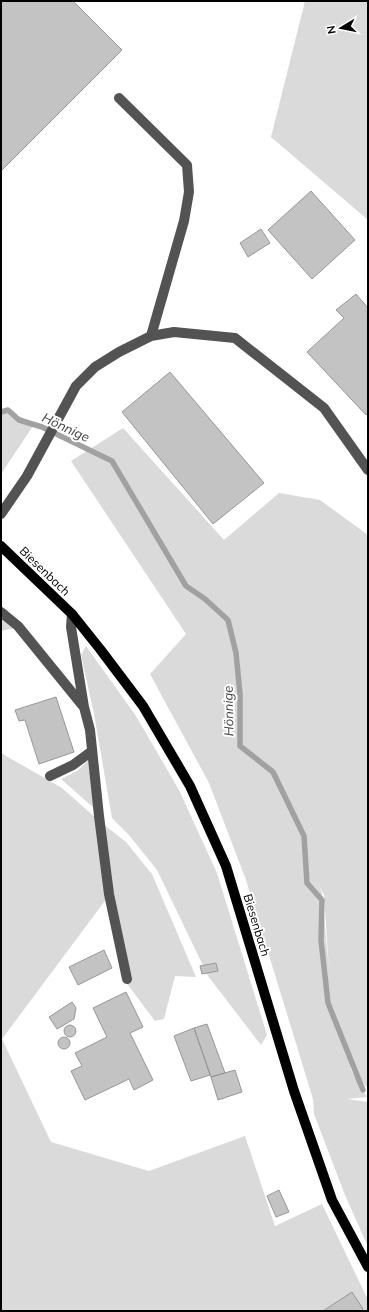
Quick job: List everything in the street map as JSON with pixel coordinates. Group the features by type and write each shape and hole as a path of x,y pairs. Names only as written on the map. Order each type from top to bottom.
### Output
{"main road":[{"name":"Biesenbach","path":"1,546 72,614 143,706 193,793 226,866 294,1091 332,1200 368,1267"}],"street":[{"path":"119,98 187,165 189,192 184,221 151,336"},
{"path":"1,514 27,476 76,386 95,367 119,352 151,336 174,332 235,338 324,408 368,470"},
{"path":"1,612 18,626 84,707"},
{"name":"Biesenbach","path":"72,614 71,627 84,707 90,730 109,894 127,979"},
{"path":"50,776 73,765 92,750"}],"shaded area":[{"path":"305,1 368,1 368,220 271,137"},
{"path":"1,409 35,423 1,474"},
{"path":"123,428 224,540 279,493 320,500 368,535 368,1089 349,1066 367,1097 347,1099 368,1102 368,1247 345,1195 314,1114 313,1099 246,880 209,783 150,674 186,634 71,461","holes":["319,885 324,895 329,970 322,893"]},
{"path":"1,615 15,628 1,631"},
{"path":"86,646 136,716 179,790 217,873 267,1035 261,1045 208,976 157,870 128,834 112,818 94,714 81,655"},
{"path":"1,753 62,788 97,819 107,898 2,1039 51,1142 149,1171 245,1136 275,1226 322,1204 368,1300 368,1311 1,1311"},
{"path":"91,758 95,809 61,779 77,771"},
{"path":"103,824 126,842 152,874 196,977 175,976 164,1019 155,1021 125,981 111,893"}],"building":[{"path":"1,1 73,1 122,50 1,171"},
{"path":"311,191 355,240 312,279 268,230"},
{"path":"261,229 270,243 248,257 240,243"},
{"path":"356,294 368,308 368,413 366,415 307,352 344,318 336,310"},
{"path":"170,372 264,483 213,524 122,412"},
{"path":"56,697 74,752 39,764 25,720 19,721 15,710"},
{"path":"104,950 112,968 78,985 69,967"},
{"path":"216,963 218,971 202,974 200,966"},
{"path":"126,992 143,1027 130,1033 153,1080 134,1090 129,1079 85,1100 71,1071 82,1066 75,1053 107,1037 93,1008"},
{"path":"72,1002 76,1008 74,1019 57,1029 49,1017"},
{"path":"207,1024 225,1073 211,1077 194,1028"},
{"path":"70,1025 74,1027 76,1031 74,1035 70,1037 66,1035 64,1031 66,1027"},
{"path":"194,1028 210,1075 191,1081 174,1036"},
{"path":"62,1037 66,1037 70,1043 66,1049 62,1049 58,1045 58,1041"},
{"path":"235,1070 242,1092 218,1100 211,1077"},
{"path":"279,1190 289,1212 276,1217 267,1196"},
{"path":"352,1292 363,1309 361,1311 323,1311"}],"waterway":[{"name":"Hönnige","path":"1,412 8,410 19,420 42,427 112,461 186,586 205,599 228,620 236,653 240,694 240,746 273,772 304,836 307,883 322,900 321,940 328,1003 363,1090"}]}
